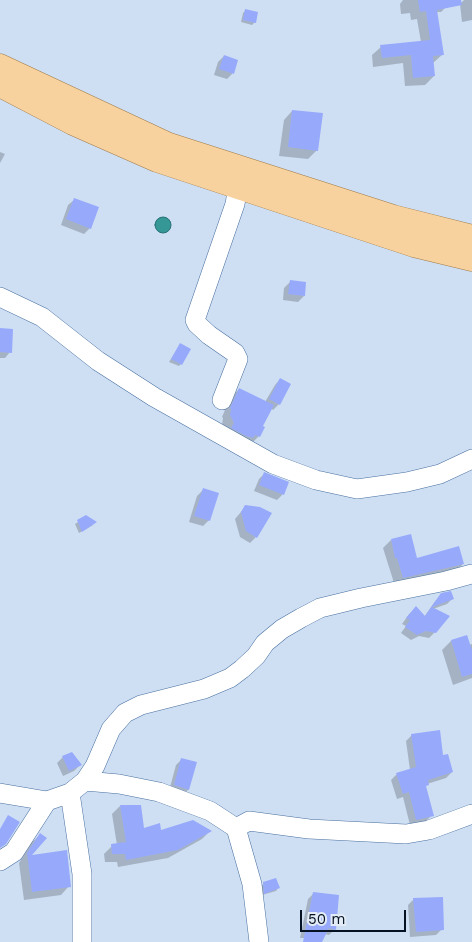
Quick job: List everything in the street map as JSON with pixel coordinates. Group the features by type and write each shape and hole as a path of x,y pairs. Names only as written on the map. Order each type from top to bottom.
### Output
{"main road":[{"path":"0,66 169,145 393,217 472,237"},
{"path":"0,85 73,123 156,160 414,245 472,259"}],"street":[{"path":"222,400 238,359 235,353 209,335 195,320 227,228 238,186"},
{"path":"0,297 42,317 98,361 162,402 273,464 316,480 357,489 408,482 440,474 472,459"},
{"path":"0,793 47,801 70,793 85,781 95,766 111,729 126,713 142,705 204,689 230,678 256,656 265,643 282,629 320,608 472,574"},
{"path":"85,781 119,784 160,792 210,811 236,828 252,884 259,942"},
{"path":"70,793 82,874 82,942"},
{"path":"0,861 14,852 47,801"},
{"path":"236,828 249,821 309,829 406,834 429,830 472,814"}],"shaded area":[{"path":"163,217 169,219 171,225 169,231 163,233 157,231 155,225 157,219"}],"building":[{"path":"418,0 461,0 462,5 437,10 444,55 433,56 435,76 413,78 411,55 382,58 380,45 430,40 426,11 420,12"},
{"path":"245,9 258,12 256,23 243,20"},
{"path":"224,55 238,60 234,74 219,69"},
{"path":"292,110 323,113 318,151 288,147"},
{"path":"74,198 99,207 91,229 66,219"},
{"path":"290,280 306,282 305,296 288,294"},
{"path":"0,328 13,329 12,353 0,352"},
{"path":"180,343 191,349 182,365 171,359"},
{"path":"280,378 291,384 280,405 269,399"},
{"path":"239,388 274,405 263,426 265,427 260,437 255,435 253,438 246,436 231,428 234,423 230,415 230,408"},
{"path":"264,472 289,482 284,495 259,485"},
{"path":"203,488 219,493 210,521 194,516"},
{"path":"245,505 260,507 272,513 257,538 246,531 241,512"},
{"path":"86,515 97,522 82,532 77,520"},
{"path":"411,534 417,558 459,546 464,564 403,578 397,558 395,558 391,539"},
{"path":"451,591 454,599 432,607 450,616 436,633 426,631 417,635 405,627 410,620 406,618 416,606 425,616 441,593"},
{"path":"467,635 472,650 472,674 462,677 451,640"},
{"path":"440,730 443,755 448,754 453,772 428,780 429,785 426,786 434,816 416,820 409,792 403,794 396,773 416,767 411,734"},
{"path":"72,752 82,765 69,771 62,756"},
{"path":"181,758 197,762 189,790 174,785"},
{"path":"120,805 141,805 144,828 160,823 161,830 193,820 212,831 178,850 126,860 125,854 112,854 111,844 126,842"},
{"path":"8,815 20,822 6,844 0,848 0,829"},
{"path":"40,833 47,838 32,855 67,850 71,887 32,892 27,853"},
{"path":"276,878 280,888 264,894 263,882"},
{"path":"313,892 339,895 336,930 329,928 322,942 303,942"},
{"path":"443,897 444,930 416,932 413,898"}]}
